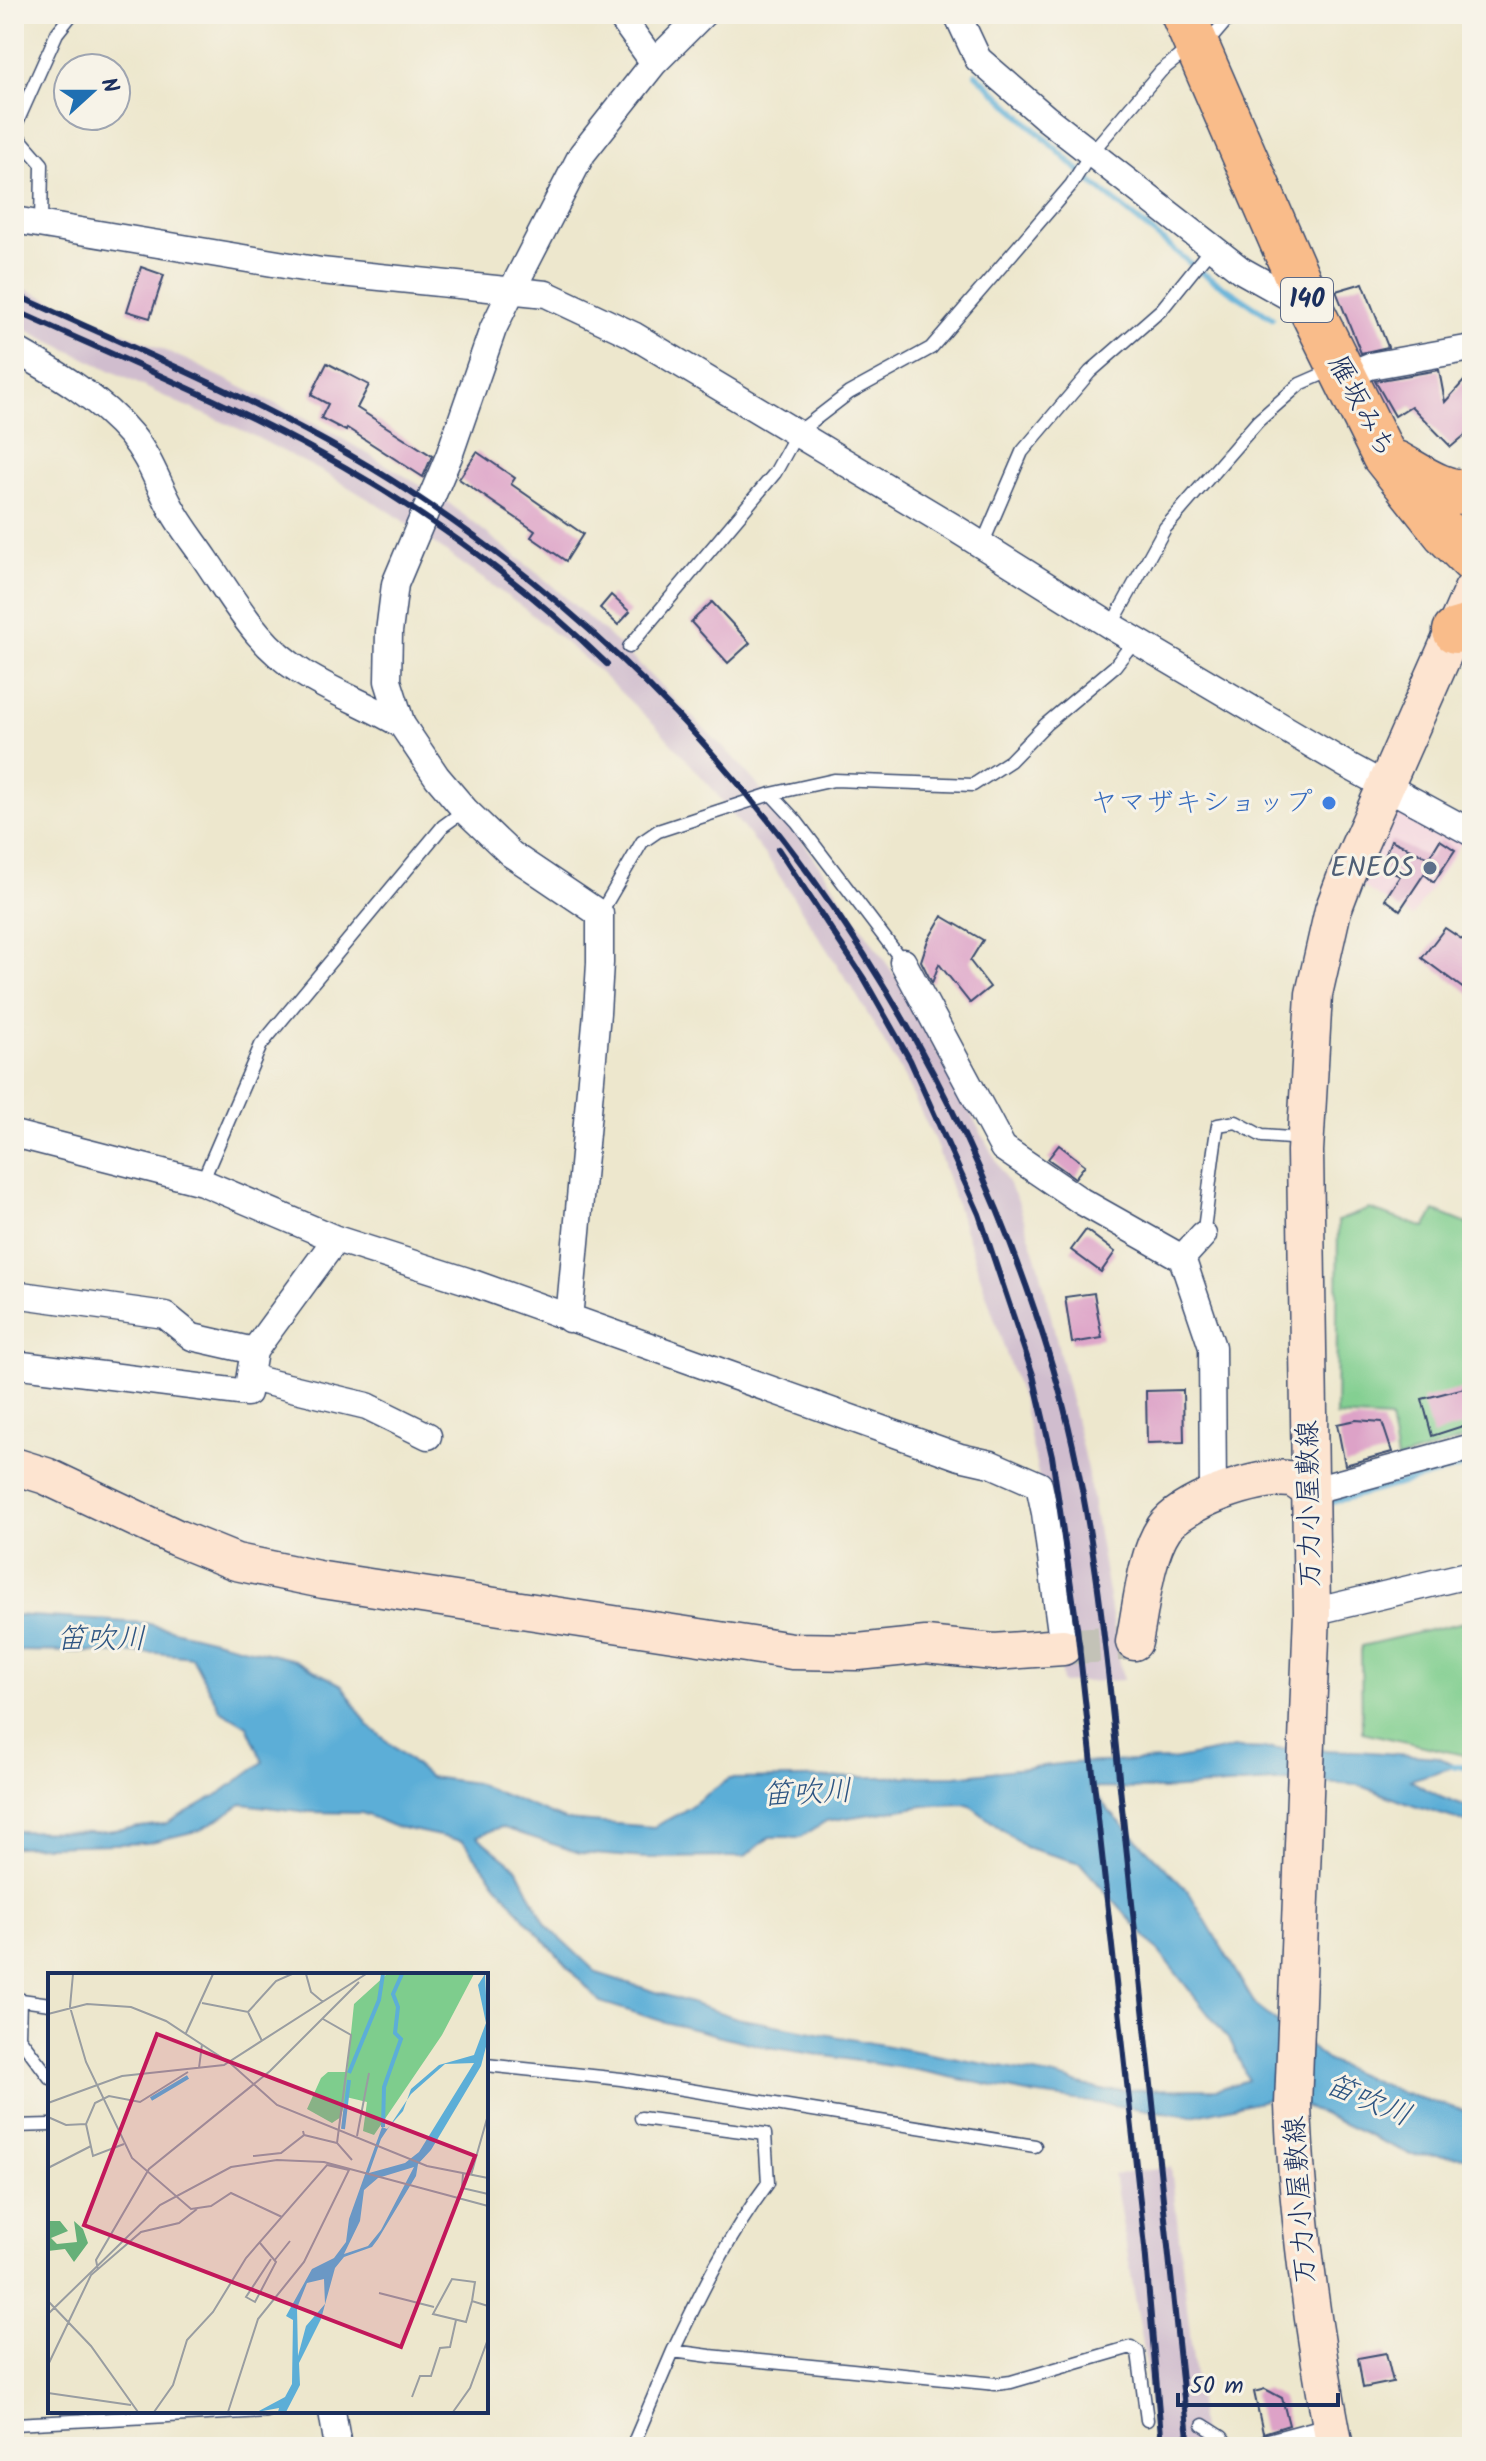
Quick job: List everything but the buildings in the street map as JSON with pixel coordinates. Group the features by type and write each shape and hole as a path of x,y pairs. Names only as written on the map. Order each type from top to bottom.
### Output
{"highway":[{"name":"雁坂みち","path":"1190,28 1311,309 1384,456 1445,533 1472,560"},
{"path":"1384,456 1439,487 1457,493 1472,492"}],"main road":[{"name":"万力小屋敷線","path":"1334,2439 1307,2286 1295,2168 1293,2105 1311,1622 1306,1139 1314,994 1333,910 1383,786 1464,628 1472,590"},
{"path":"14,1466 46,1476 177,1538 236,1562 323,1580 792,1651 858,1652 926,1645 994,1652 1063,1647"},
{"path":"1134,1642 1156,1544 1166,1526 1184,1512 1213,1497 1251,1483 1291,1479 1310,1491"}],"street":[{"path":"619,14 654,63"},
{"path":"569,1319 597,1013 600,914 511,854 465,810 437,777 402,725 388,681 389,632 395,584 449,456 493,329 512,290 582,154 654,63 703,14"},
{"path":"957,14 978,59 1046,118 1241,270 1311,309"},
{"path":"14,220 321,271 546,294 633,335 1111,626 1383,786 1472,833"},
{"path":"1340,372 1472,348"},
{"path":"14,349 100,405 131,434 151,464 170,506 259,636 289,665 322,687 367,704 402,725"},
{"path":"903,962 1003,1148 1081,1201 1182,1258 1212,1347 1213,1497"},
{"path":"14,1134 202,1182 336,1239 467,1281 960,1457 991,1464 1039,1485 1063,1647"},
{"path":"1182,1258 1203,1235"},
{"path":"14,1364 247,1393 254,1351 336,1239"},
{"path":"14,1294 165,1315 192,1337 254,1351"},
{"path":"250,1378 367,1406 428,1436"},
{"path":"1310,1491 1472,1447"},
{"path":"1311,1622 1472,1574"},
{"path":"332,2413 338,2447"},
{"path":"1269,2447 1334,2439"}],"lane":[{"path":"41,224 42,164 14,131 57,33 72,14"},
{"path":"629,647 775,473 797,433 849,393 931,348 1071,185 1091,153 1161,71 1190,28 1214,35 1232,14"},
{"path":"982,545 1022,452 1090,372 1162,309 1212,247"},
{"path":"1111,626 1165,528 1248,433 1300,384 1340,372"},
{"path":"600,914 642,842 658,831 771,794 834,780 973,785 1010,761 1046,724 1115,666 1135,640"},
{"path":"771,794 797,822 903,962"},
{"path":"202,1182 261,1045 443,826 465,810"},
{"path":"1203,1235 1218,1125 1236,1122 1262,1136 1306,1139"},
{"path":"48,2004 17,1999 19,2037 48,2075"},
{"path":"488,2065 621,2079 1035,2146"},
{"path":"632,2447 708,2276 768,2183 765,2134 641,2118"},
{"path":"14,2126 48,2125"},
{"path":"673,2351 996,2384 1131,2347 1138,2352 1147,2420"},
{"path":"14,2424 228,2413"},
{"path":"1203,2425 1222,2437 1229,2447"}],"shaded area":[{"path":"14,284 191,362 326,429 445,500 548,582 619,645 737,761 794,828 900,983 1018,1201 1039,1265 1087,1469 1123,1680 1062,1683 1039,1479 1024,1407 935,1141 901,1071 857,996 771,863 710,786 657,727 592,665 526,610 392,513 246,432 14,324"},
{"path":"1383,786 1469,832 1412,917 1347,873"},
{"path":"1171,2167 1203,2447 1154,2447 1143,2344 1114,2175"}],"green space":[{"path":"1369,1209 1425,1228 1435,1211 1472,1226 1472,1437 1397,1460 1390,1419 1336,1416 1338,1221"},
{"path":"1472,1620 1472,1757 1362,1732 1361,1646"}],"water":[{"name":"笛吹川","path":"14,1615 145,1623 295,1660 342,1685 368,1725 429,1777 475,1783 565,1820 654,1827 682,1812 729,1779 956,1776 1069,1763 1172,1760 1234,1748 1438,1757 1457,1766 1410,1780 1440,1797 1472,1809 1472,1824 1359,1785 1289,1781 1164,1789 1090,1788 1189,1892 1256,2006 1328,2061 1402,2093 1472,2113 1472,2157 1411,2155 1283,2096 1192,2116 1032,2094 916,2070 762,2046 668,2023 600,2002 524,1918 463,1841 393,1826 362,1813 308,1812 242,1804 200,1830 147,1843 14,1847 14,1831 97,1832 165,1824 222,1792 263,1762 247,1726 220,1710 192,1657 157,1653 14,1651","holes":["968,1804 1025,1847 1080,1863 1160,1953 1232,2044 1248,2080 1218,2089 1101,2090 1055,2077 737,2018 597,1973 546,1925 517,1868 477,1836 501,1827 580,1853 646,1858 744,1857 770,1837 801,1837 826,1821 931,1805"]}],"waterway":[{"path":"976,74 1090,181 1202,273 1272,318"},
{"path":"1321,1505 1472,1464"},
{"path":"1452,1766 1472,1766"}],"tunnel":[{"path":"1063,1647 1134,1642"}],"railway":[{"path":"14,294 226,390 329,443 428,504 537,585 638,676 731,775 815,882 889,995 954,1114 1009,1239 1053,1368 1068,1424 1091,1538 1106,1653 1189,2447"},
{"path":"14,310 228,407 352,471 486,560 607,664"},
{"path":"778,849 864,979 910,1060 979,1214 1033,1375 1052,1456 1077,1627 1145,2247 1162,2447"}],"place":[{"name":"ヤマザキショップ","path":"1329,803"},
{"name":"ENEOS","path":"1430,868"}]}
